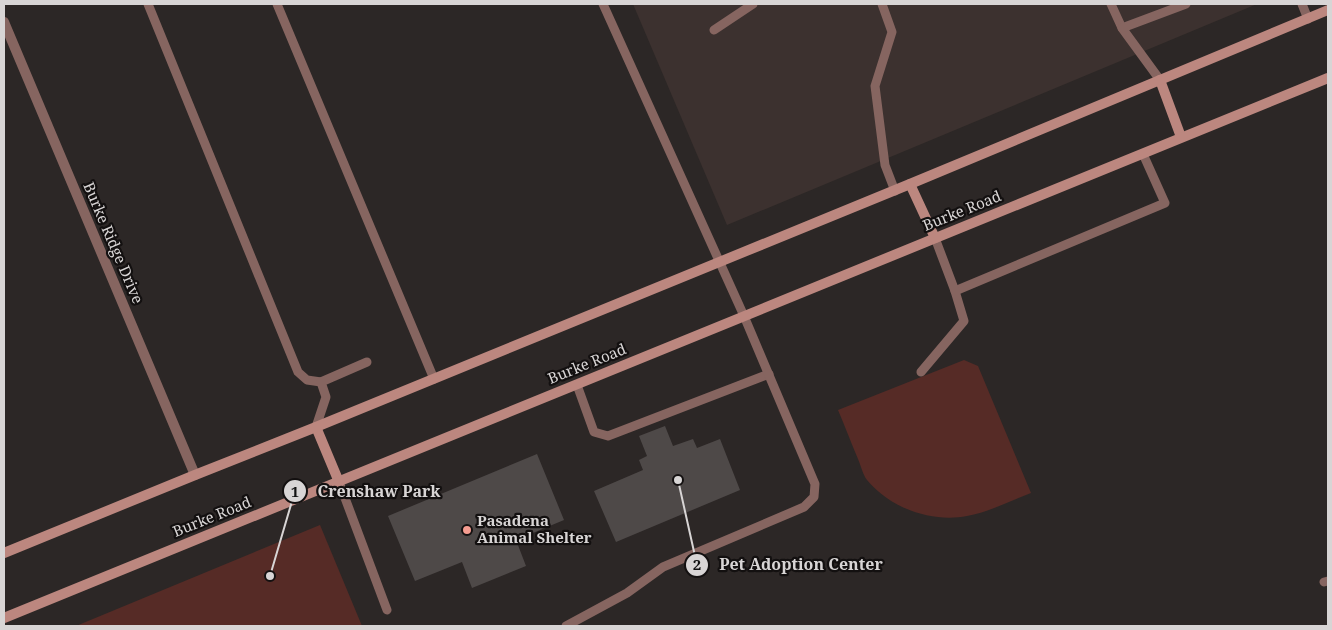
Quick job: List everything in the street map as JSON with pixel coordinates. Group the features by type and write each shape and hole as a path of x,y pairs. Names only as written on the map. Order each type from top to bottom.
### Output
{"main road":[{"path":"4,553 895,191 1328,10"},
{"name":"Burke Road","path":"4,618 1328,78"},
{"path":"1160,80 1181,137"},
{"path":"910,184 935,238"},
{"path":"316,427 339,482"}],"street":[{"name":"Burke Ridge Drive","path":"4,22 195,475"}],"lane":[{"path":"148,4 298,372 307,380 321,382 367,362"},
{"path":"277,4 434,379"},
{"path":"566,626 627,593 663,567 804,507 814,497 815,484 744,316 603,4"},
{"path":"714,30 753,4"},
{"path":"882,4 892,32 874,86 885,165 895,191"},
{"path":"1111,4 1122,28 1160,80"},
{"path":"1122,28 1186,4"},
{"path":"1302,4 1308,19"},
{"path":"955,292 1166,203 1143,154"},
{"path":"921,372 964,321 935,238"},
{"path":"577,385 594,432 608,436 769,374"},
{"path":"316,427 326,397 321,382"},
{"path":"339,482 387,610"}],"shaded area":[{"path":"633,4 1257,4 727,225"},
{"path":"964,360 978,366 1031,493 991,509 954,518 926,515 912,511 887,498 867,480 838,410"},
{"path":"320,525 362,626 76,626"}],"building":[{"path":"665,426 673,446 693,439 697,448 720,439 740,490 616,542 594,491 643,470 639,460 647,456 639,436"},
{"name":"Pasadena Animal Shelter","path":"537,454 564,520 516,540 526,566 472,588 462,562 415,581 388,516"}],"place":[{"name":"Pet Adoption Center","path":"678,480"},
{"name":"Pasadena Animal Shelter","path":"467,530"},
{"name":"Crenshaw Park","path":"270,576"}]}
